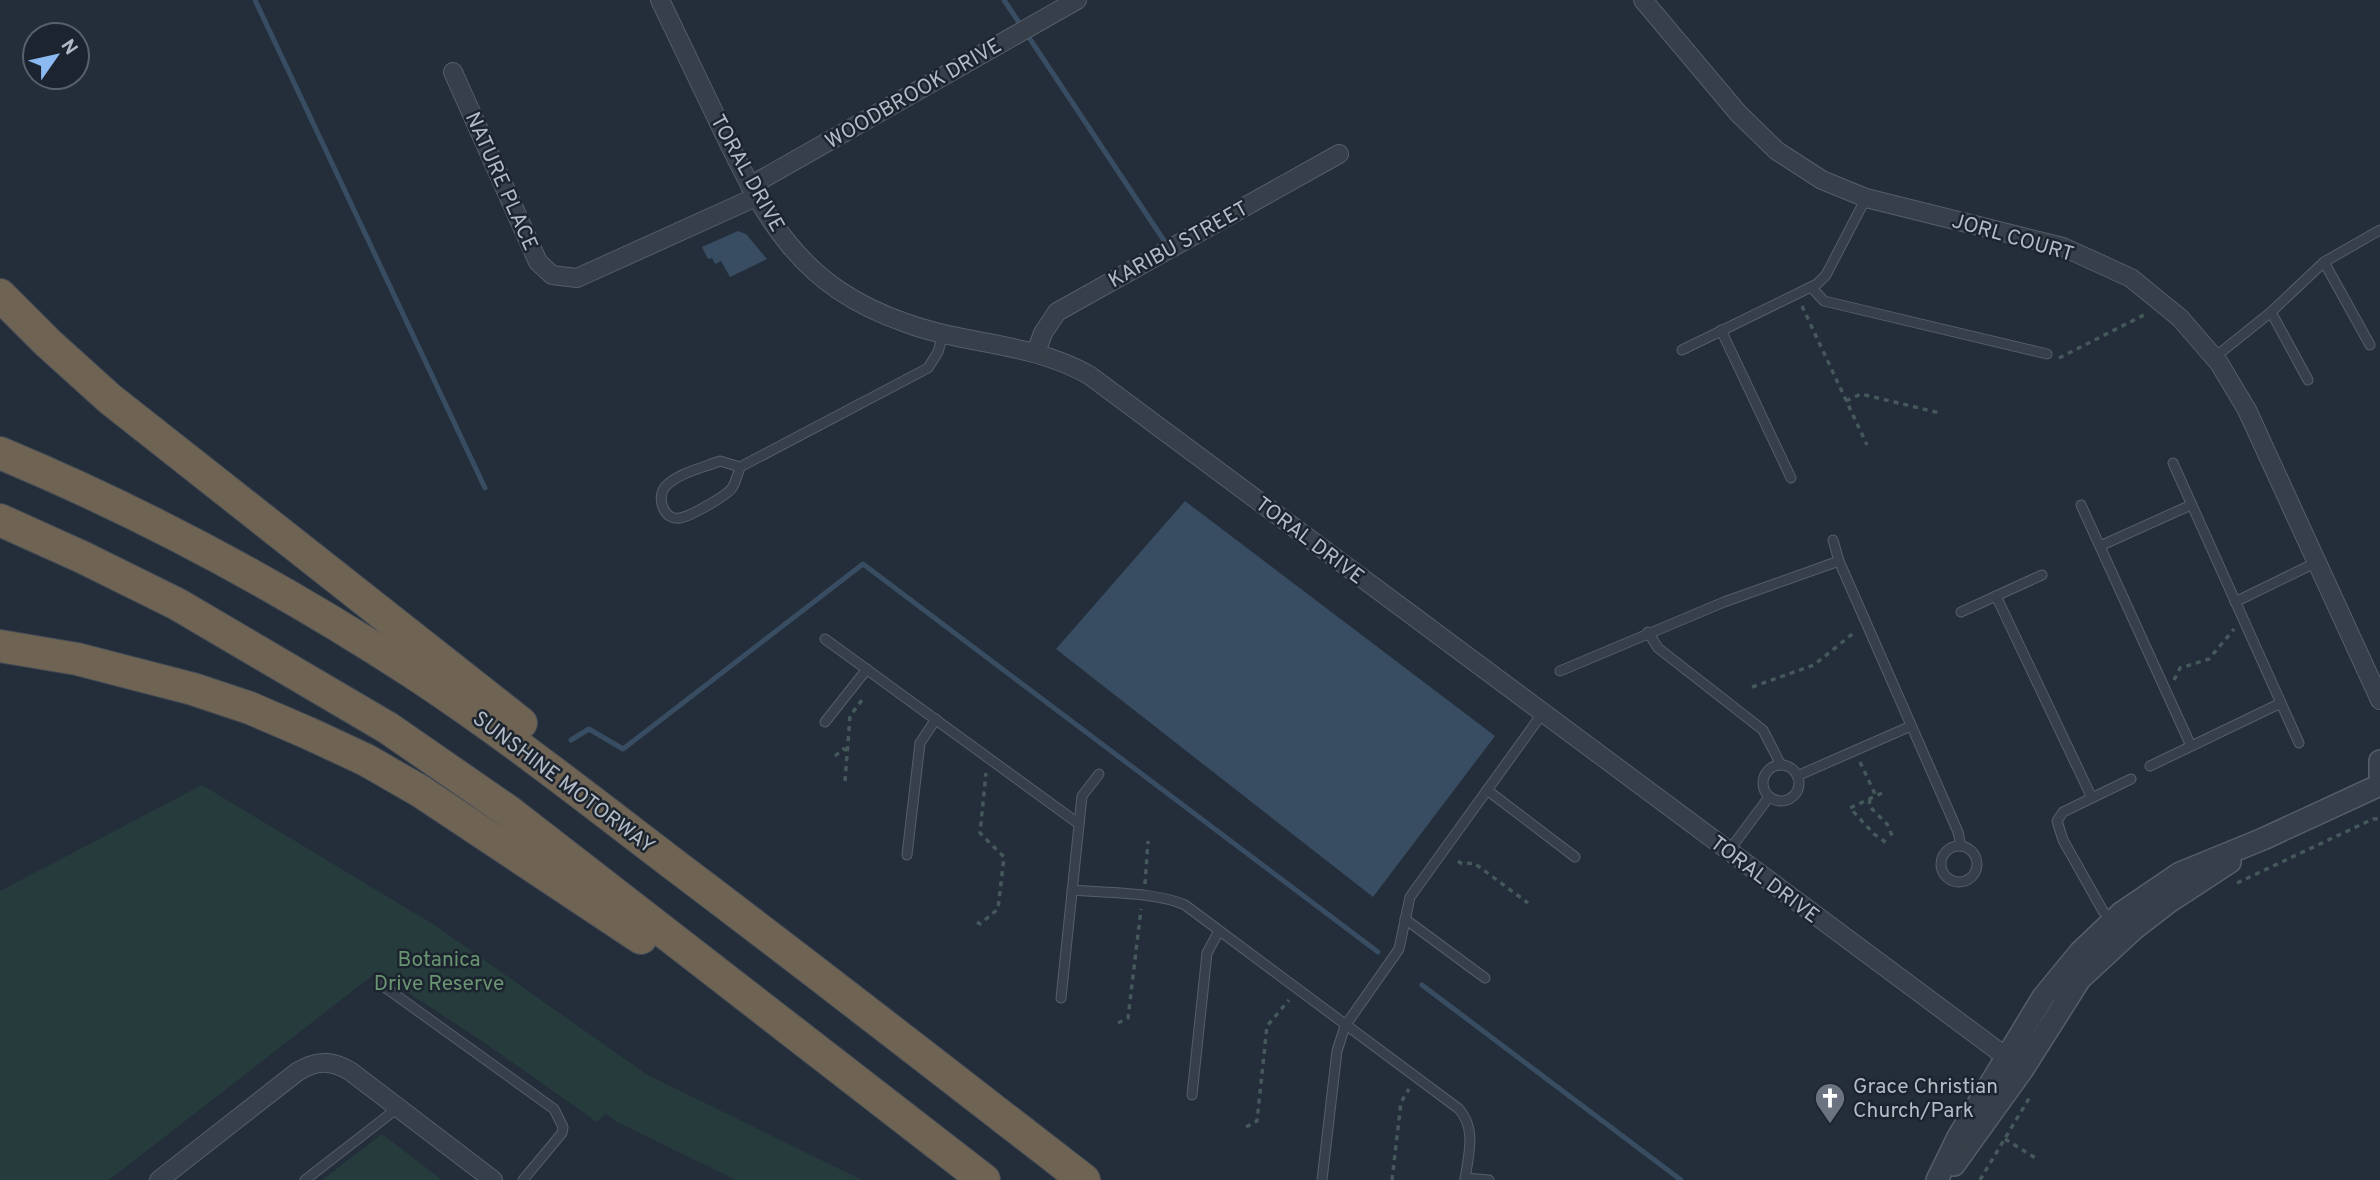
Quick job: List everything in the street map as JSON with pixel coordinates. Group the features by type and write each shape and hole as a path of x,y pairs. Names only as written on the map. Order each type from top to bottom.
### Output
{"highway":[{"path":"0,295 110,399 550,745 808,965"},
{"name":"SUNSHINE MOTORWAY","path":"0,453 81,487 212,552 410,671 494,727 808,965 1084,1180"},
{"path":"0,520 177,604 388,728 508,811 984,1180"},
{"path":"0,646 76,659 193,689 250,708 366,760 474,826 888,1106"}],"street":[{"name":"TORAL DRIVE","path":"660,0 753,191 786,242 826,281 876,312 943,334 1036,352 1066,363 1097,381 2014,1063"},
{"name":"WOODBROOK DRIVE","path":"753,191 1077,0"},
{"name":"JORL COURT","path":"1643,0 1738,113 1777,151 1822,180 1866,198 2063,247 2131,278 2180,318 2215,357 2247,410 2380,701"},
{"name":"NATURE PLACE","path":"453,72 538,262 552,275 576,278 753,191"},
{"name":"KARIBU STREET","path":"1036,352 1043,333 1057,312 1339,154"},
{"path":"2380,761 2380,775"},
{"path":"1939,1180 1970,1146 2014,1063 2043,997 2080,952 2113,921 2180,873 2263,839 2380,785"},
{"path":"2014,1063 2080,979 2134,929 2169,902 2263,839"},
{"path":"159,1180 297,1072 320,1061 350,1070 493,1180"}],"lane":[{"path":"1682,350 1811,288 1826,275 1866,198"},
{"path":"2215,357 2272,312 2324,262 2380,230"},
{"path":"2324,262 2370,345"},
{"path":"1811,288 1824,301 2048,354"},
{"path":"2272,312 2308,380"},
{"path":"1721,330 1791,478"},
{"path":"740,467 720,461 679,477 665,488 661,496 662,508 678,519 698,511 732,488 740,467 928,368 939,352 943,334"},
{"path":"2173,463 2299,743"},
{"path":"2081,505 2191,746"},
{"path":"2100,546 2192,505"},
{"path":"1833,540 1839,561 1958,832 1961,846"},
{"path":"1560,671 1724,602 1839,561"},
{"path":"2235,601 2317,562"},
{"path":"1961,612 2042,575"},
{"path":"1996,596 2092,798"},
{"path":"1648,632 1658,649 1763,730 1781,765"},
{"path":"825,639 1079,824"},
{"path":"825,722 867,669"},
{"path":"2150,766 2281,703"},
{"path":"1322,1180 1337,1051 1345,1026 1399,949 1410,897 1542,714"},
{"path":"906,855 920,743 936,719"},
{"path":"1797,776 1911,726"},
{"path":"1781,765 1791,768 1797,776 1799,788 1792,798 1780,801 1769,797 1763,780 1769,769 1781,765"},
{"path":"1061,998 1082,796 1098,774"},
{"path":"2113,921 2103,911 2057,827 2058,817 2131,779"},
{"path":"1487,790 1575,857"},
{"path":"1728,852 1769,797"},
{"path":"1961,846 1972,851 1977,868 1965,881 1954,881 1948,879 1941,869 1942,858 1950,848 1961,846"},
{"path":"1072,890 1175,900 1458,1109 1470,1125 1465,1179 1489,1180"},
{"path":"1405,919 1485,978"},
{"path":"1192,1095 1207,954 1219,931"},
{"path":"379,983 554,1109 563,1127 562,1133 523,1180"},
{"path":"305,1180 399,1107"}],"path":[{"path":"1797,295 1867,445"},
{"path":"2048,354 2059,358 2150,312"},
{"path":"1846,401 1861,394 1940,414"},
{"path":"1752,687 1814,665 1844,643 1852,633 1867,626"},
{"path":"845,781 850,716 879,678"},
{"path":"835,756 843,749 847,750"},
{"path":"1855,751 1876,796"},
{"path":"977,922 980,924 998,909 1004,857 980,834 988,757"},
{"path":"1882,793 1850,808 1874,834 1888,844"},
{"path":"1870,799 1869,807 1888,824 1894,840"},
{"path":"2232,885 2373,819 2380,819"},
{"path":"1118,1023 1128,1018 1144,896 1148,841"},
{"path":"1458,861 1462,864 1474,863 1528,902"},
{"path":"1246,1127 1257,1121 1267,1026 1297,990"},
{"path":"1392,1180 1401,1102 1416,1078"},
{"path":"1980,1180 2034,1089"},
{"path":"2005,1139 2036,1159"}],"green space":[{"name":"Botanica Drive Reserve","path":"202,785 436,926 646,1074 862,1180 736,1180 617,1122 606,1114 597,1122 485,1043 377,972 109,1180 0,1180 0,891"},
{"path":"382,1134 442,1180 322,1180"}],"water":[{"path":"738,231 746,234 767,259 730,277 721,261 715,264 712,258 708,259 702,247"},
{"path":"1185,501 1495,736 1373,897 1056,649"}],"waterway":[{"path":"255,0 485,488"},
{"path":"1004,0 1167,245"},
{"path":"571,740 589,729 623,749 863,564 1378,952"},
{"path":"1422,985 1681,1180"}],"place":[{"name":"Grace Christian Church/Park","path":"1830,1125"}]}
